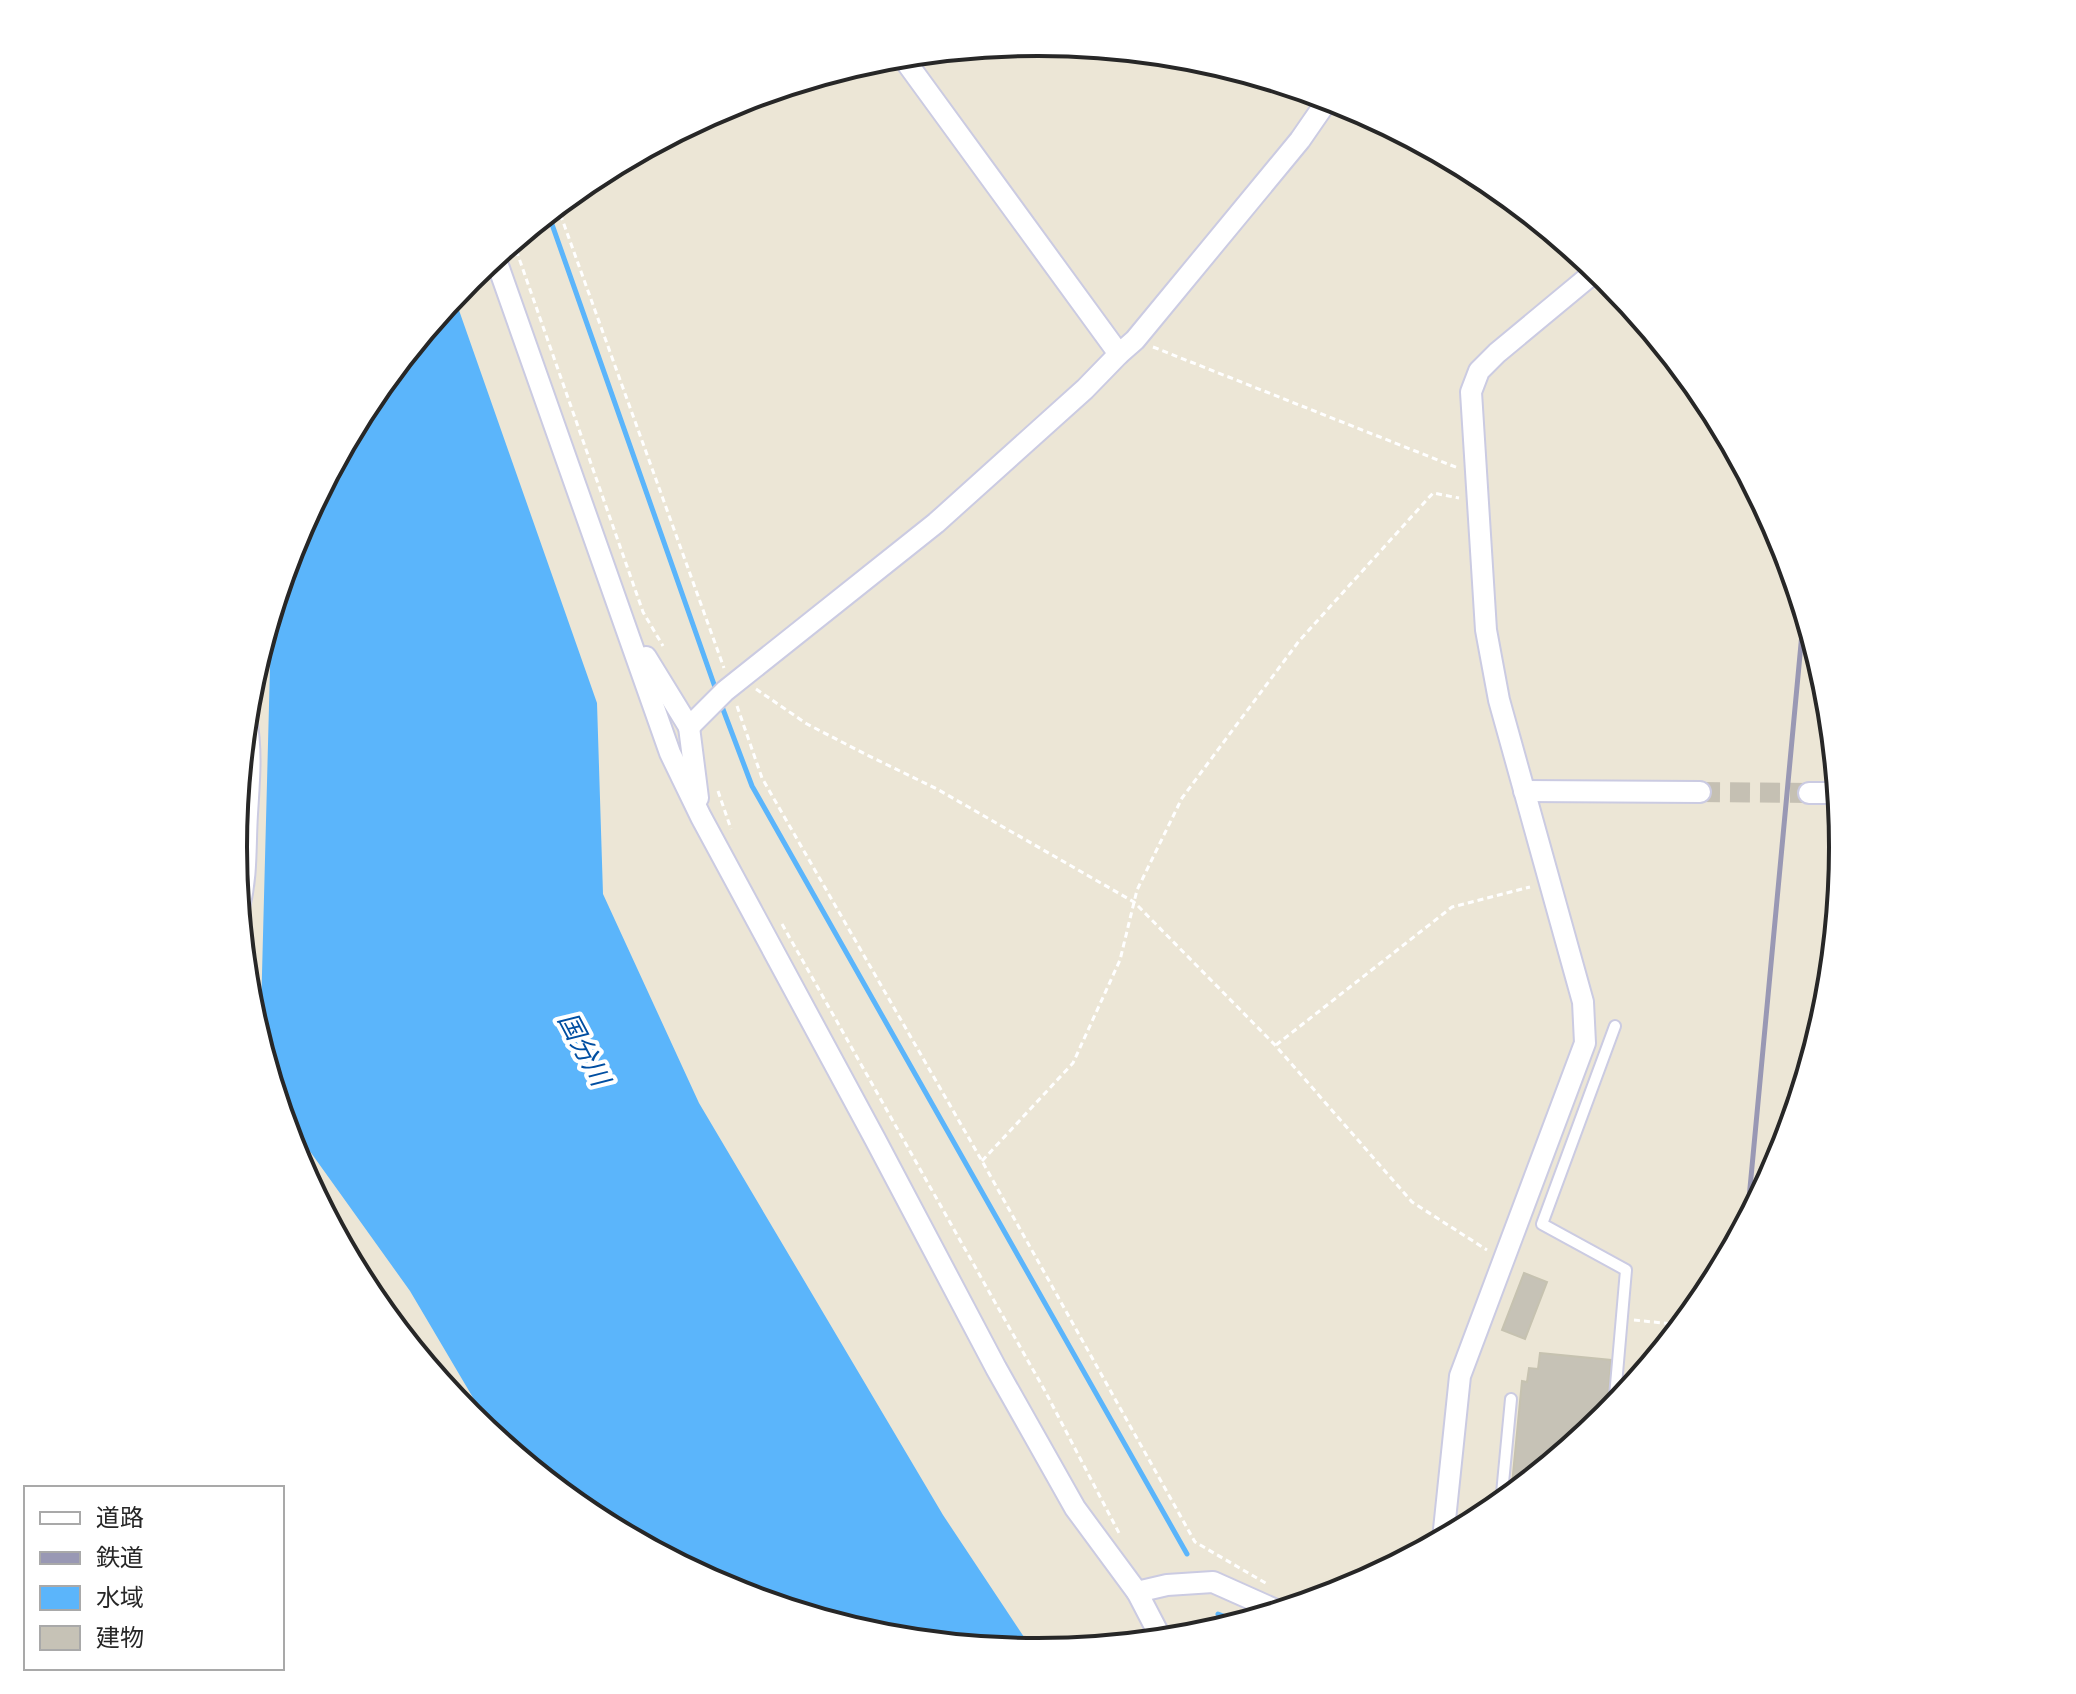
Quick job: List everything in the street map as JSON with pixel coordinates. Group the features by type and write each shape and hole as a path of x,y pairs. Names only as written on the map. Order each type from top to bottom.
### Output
{"street":[{"path":"910,67 1127,347"},
{"path":"695,721 733,685 936,523 1085,389 1127,347 1300,140 1322,109"},
{"path":"499,268 670,753 701,817 996,1368 1075,1508 1137,1592 1156,1629"},
{"path":"1444,1525 1460,1376 1585,1043 1583,1002 1499,700 1486,630 1471,392 1479,371 1497,353 1587,278"},
{"path":"625,623 695,721 701,817"},
{"path":"1524,791 1700,792"},
{"path":"1809,793 1827,793"},
{"path":"1137,1592 1167,1585 1213,1582 1275,1601"}],"lane":[{"path":"1615,1026 1542,1224 1626,1270 1616,1387"},
{"path":"1503,1487 1511,1399"}],"path":[{"path":"561,216 733,685 762,778 982,1161 1195,1542 1276,1588"},
{"path":"517,251 643,612 664,648"},
{"path":"1127,347 1476,475"},
{"path":"982,1161 1073,1063 1120,960 1137,890 1182,798 1299,641 1433,493 1478,502"},
{"path":"733,685 937,789 1134,902 1275,1045 1412,1202 1503,1261"},
{"path":"717,788 734,837"},
{"path":"1275,1045 1452,907 1550,883"},
{"path":"780,920 1045,1391 1119,1533"},
{"path":"1621,1319 1670,1324"}],"water":[{"name":"国分川","path":"459,309 597,703 603,894 699,1103 943,1515 1025,1637 935,1631 884,1623 833,1611 735,1578 642,1532 556,1475 516,1442 476,1403 410,1291 305,1144 274,1052 261,997 270,658 274,642 307,544 353,451 410,365"}],"building":[{"path":"1524,1273 1547,1282 1525,1339 1502,1330"},
{"path":"1540,1353 1611,1360 1608,1395 1560,1442 1512,1480 1522,1381 1527,1382 1529,1368 1538,1369"}],"waterway":[{"path":"551,223 716,690"},
{"path":"721,704 752,786 1187,1554"},
{"path":"1218,1614 1223,1616"}],"tunnel":[{"path":"1700,792 1809,793"}],"railway":[{"path":"1750,1191 1801,640"}]}
